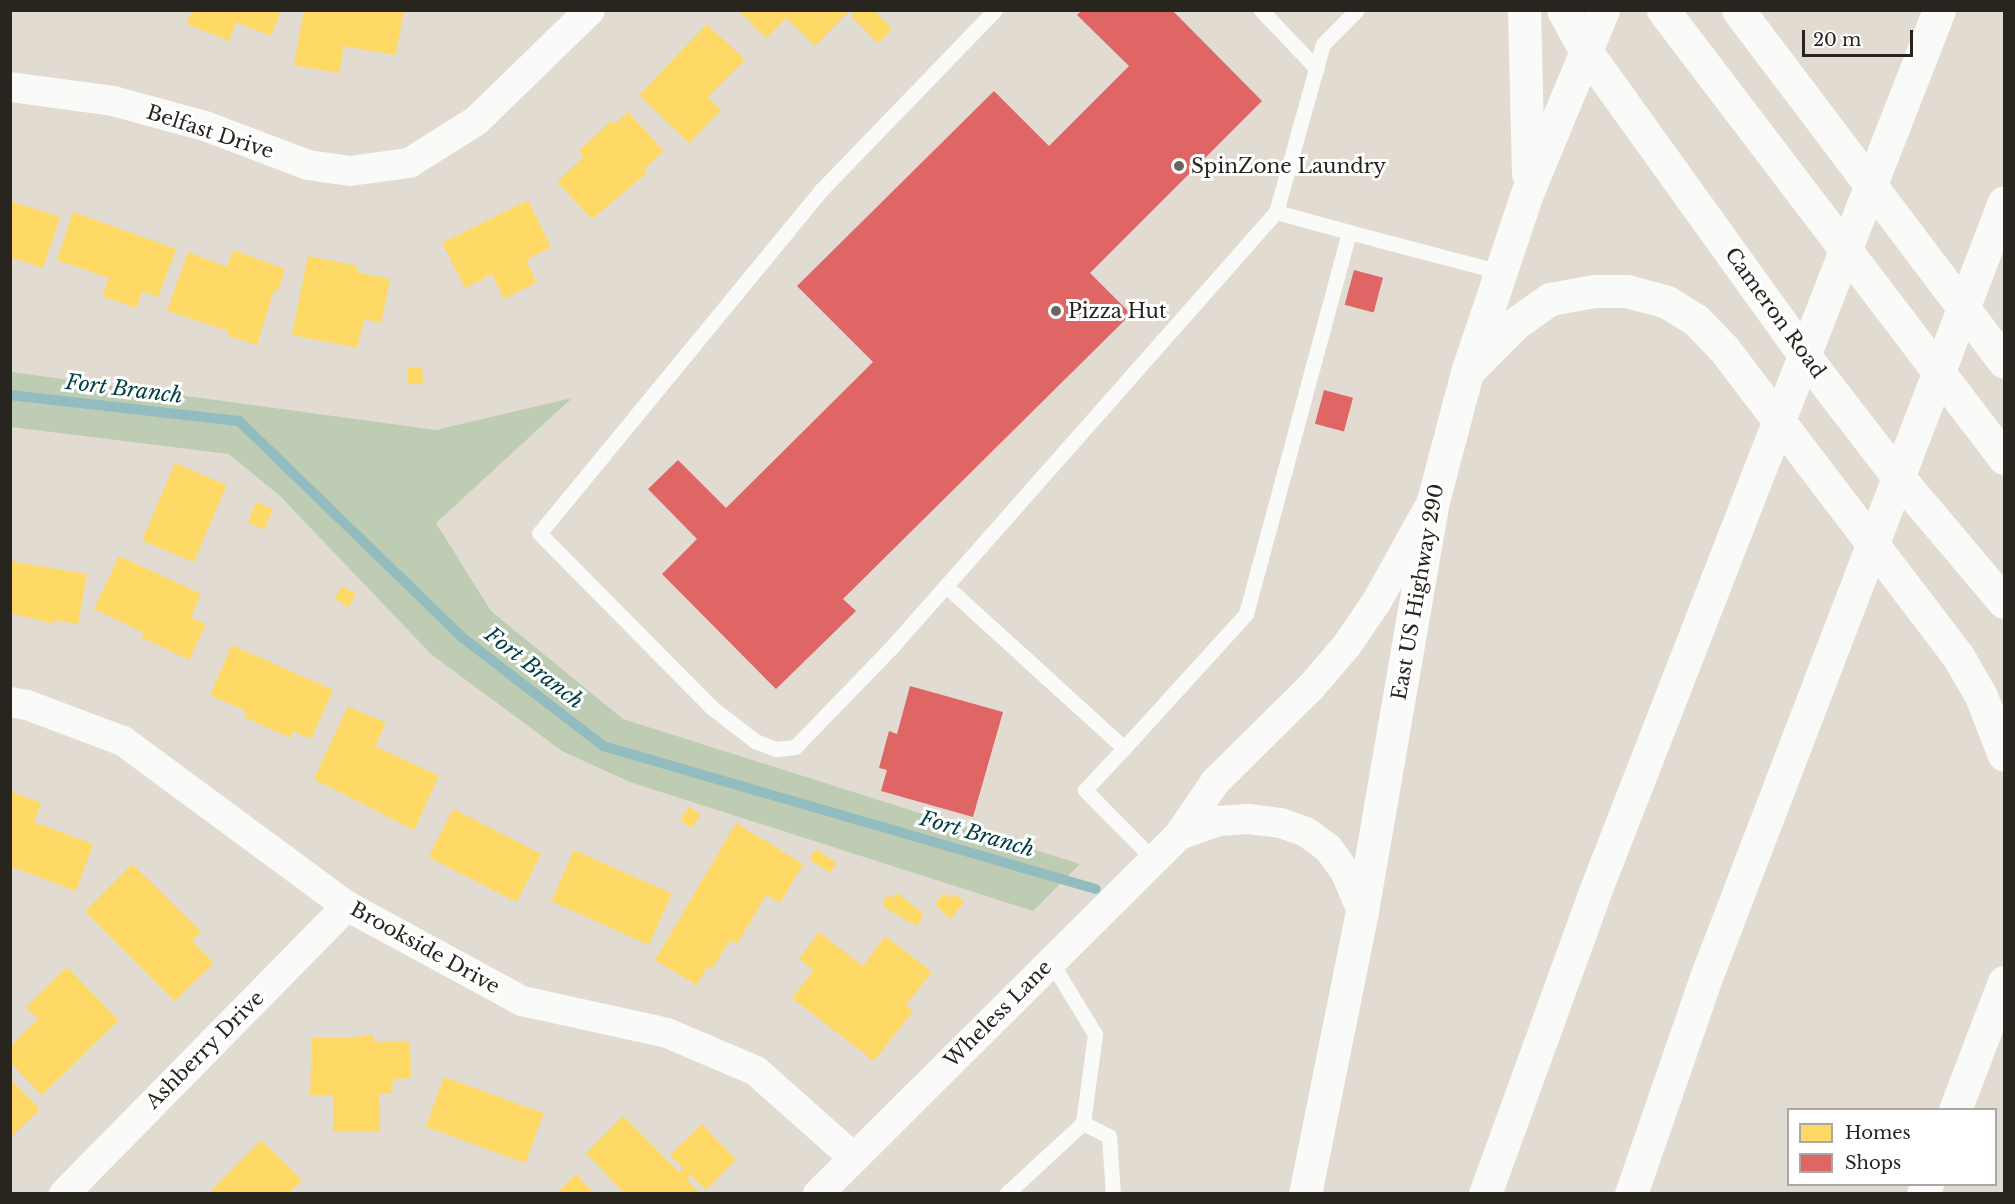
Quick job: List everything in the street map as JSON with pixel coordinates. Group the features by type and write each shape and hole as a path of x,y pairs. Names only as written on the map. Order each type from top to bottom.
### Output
{"main road":[{"path":"1524,10 1529,87 1528,191"},
{"name":"Cameron Road","path":"1563,10 1586,50 1807,359 1894,472 2004,602"},
{"name":"East US Highway 290","path":"1305,1194 1362,911 1433,501 1467,372 1528,191 1603,10"},
{"path":"1663,10 2004,458"},
{"path":"1738,10 2004,362"},
{"path":"1485,1194 1594,894 1939,10"},
{"path":"1631,1194 1706,980 2002,209"},
{"path":"1467,372 1516,322 1550,299 1594,291 1627,291 1667,302 1696,320 1724,349 1958,656 1981,696 2004,755"},
{"path":"1960,1099 2004,982"},
{"path":"1960,1099 2004,1040"}],"street":[{"name":"Belfast Drive","path":"10,87 114,101 205,126 308,165 350,171 409,163 476,121 590,10"},
{"name":"Wheless Lane","path":"818,1194 1179,835 1215,782 1312,686 1347,645 1377,601 1433,501"},
{"name":"Brookside Drive","path":"10,702 27,705 123,741 347,906 522,1001 667,1033 756,1071 854,1158"},
{"name":"Wheless Lane","path":"1179,835 1219,821 1248,819 1281,823 1306,832 1328,848 1346,871 1362,911"},
{"name":"Ashberry Drive","path":"64,1194 347,906"}],"lane":[{"path":"995,10 822,189 539,533 711,707 755,741 776,749 795,747 946,586 1276,212 1323,44 1357,10"},
{"path":"1261,10 1317,69"},
{"path":"1276,212 1500,272"},
{"path":"1154,860 1085,790 1246,614 1349,232"},
{"path":"946,586 1124,748"},
{"path":"1006,1194 1083,1123 1095,1034 1051,962"},
{"path":"1083,1123 1109,1136 1113,1194"}],"green space":[{"path":"11,372 436,430 572,398 436,523 491,611 623,719 1080,864 1033,911 630,782 562,751 432,655 280,496 229,454 11,427"}],"building: Homes":[{"path":"192,10 281,10 271,36 236,22 229,41 187,24"},
{"path":"304,10 404,10 396,55 344,46 339,73 294,65"},
{"path":"738,10 850,10 815,46 786,18 766,38"},
{"path":"856,10 874,10 892,29 878,43 851,16"},
{"path":"707,24 745,60 708,97 721,110 689,143 639,95"},
{"path":"628,112 664,151 644,169 647,173 592,219 557,182 584,156 579,151 611,121 615,124"},
{"path":"528,200 551,247 526,260 537,282 504,299 492,274 465,288 442,243"},
{"path":"10,201 60,217 43,268 10,257"},
{"path":"73,212 176,249 158,297 142,291 136,308 102,296 109,278 57,260"},
{"path":"233,250 285,269 278,291 274,290 257,345 227,335 229,331 167,311 188,252 227,267"},
{"path":"308,256 358,266 356,272 390,279 381,323 364,319 357,348 292,335"},
{"path":"422,367 423,383 408,384 407,368"},
{"path":"175,463 227,485 194,562 142,540"},
{"path":"256,502 273,509 264,529 248,522"},
{"path":"119,556 201,594 191,617 206,624 189,660 141,637 143,632 94,609"},
{"path":"10,561 87,574 78,624 54,620 54,624 10,613"},
{"path":"342,586 356,594 348,607 334,599"},
{"path":"232,645 333,690 311,739 293,731 291,738 244,717 246,711 210,695"},
{"path":"348,706 386,723 375,746 439,776 414,830 314,779"},
{"path":"10,791 41,803 34,822 93,844 76,891 10,866"},
{"path":"689,807 701,815 692,828 680,820"},
{"path":"453,809 541,854 517,902 428,857"},
{"path":"736,823 803,864 780,903 766,895 737,944 730,940 712,969 708,966 697,985 655,960"},
{"path":"816,849 837,863 830,873 809,859"},
{"path":"574,850 672,894 649,945 551,901"},
{"path":"132,864 201,932 192,941 214,963 175,1001 85,911"},
{"path":"897,893 924,914 917,926 882,906 888,894 894,898"},
{"path":"943,893 950,898 953,894 964,901 951,919 935,905"},
{"path":"819,932 863,966 885,936 932,972 906,1005 913,1011 874,1061 792,998 814,970 799,959"},
{"path":"67,967 119,1020 42,1095 10,1062 10,1047 38,1019 26,1007"},
{"path":"358,1035 374,1035 374,1041 410,1041 411,1078 393,1079 392,1094 379,1094 380,1131 333,1131 333,1095 310,1095 312,1038 358,1038"},
{"path":"444,1077 544,1113 525,1163 426,1127"},
{"path":"10,1079 40,1109 10,1138"},
{"path":"623,1116 679,1172 683,1168 670,1155 702,1124 736,1159 706,1190 691,1175 687,1180 700,1194 625,1194 586,1153"},
{"path":"261,1140 302,1180 288,1194 208,1194"},
{"path":"576,1174 595,1194 556,1194"}],"building: Shops":[{"path":"1082,10 1172,10 1262,101 1090,273 1131,314 843,599 856,611 776,689 662,574 697,539 648,489 678,460 726,508 873,362 797,286 994,91 1049,146 1129,66 1077,15"},
{"path":"1354,270 1383,278 1374,313 1345,305"},
{"path":"1324,390 1353,398 1344,432 1315,424"},
{"path":"910,686 1003,712 973,817 881,791 887,770 879,768 889,731 897,734"}],"waterway":[{"name":"Fort Branch","path":"10,395 239,421 463,638 603,746 1096,889"}],"place":[{"name":"SpinZone Laundry","path":"1179,166"},
{"name":"Pizza Hut","path":"1056,311"}]}
